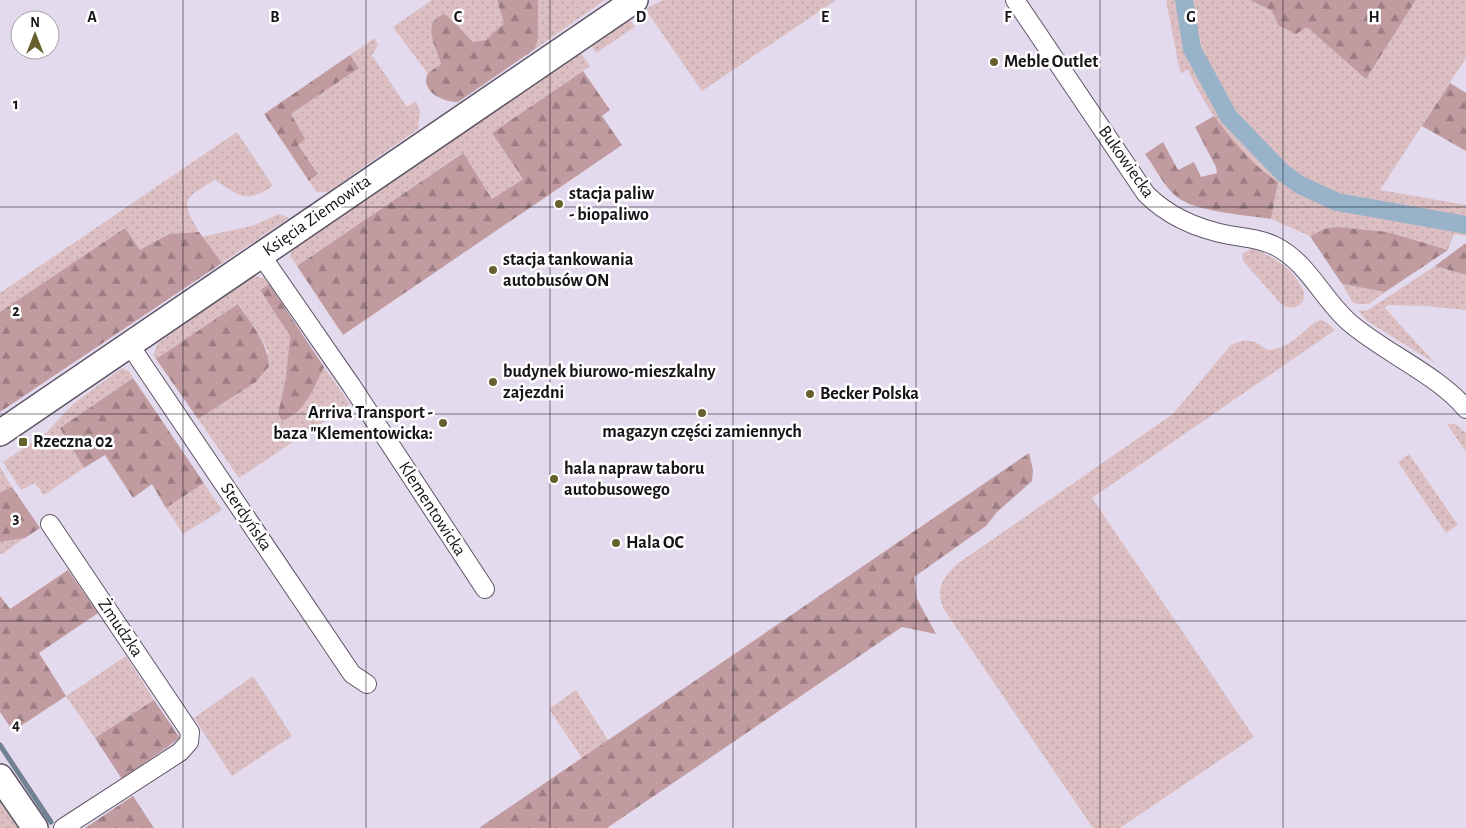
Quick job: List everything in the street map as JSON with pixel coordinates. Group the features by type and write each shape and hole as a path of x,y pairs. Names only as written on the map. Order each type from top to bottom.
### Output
{"street":[{"name":"Księcia Ziemowita","path":"0,433 635,0"},
{"name":"Bukowiecka","path":"1015,0 1146,194 1156,205 1170,215 1194,226 1228,235 1264,240 1296,259 1349,322 1459,400 1466,409"},
{"name":"Klementowicka","path":"261,255 351,385 485,589"},
{"name":"Sterdyńska","path":"129,344 352,674 368,684"},
{"name":"Żmudzka","path":"50,524 190,732 189,742 180,752 63,828"},
{"path":"0,777 35,828"}],"shaded area":[{"path":"432,0 497,0 504,23 486,40 473,42 455,23 439,56 441,64 428,74 393,27"},
{"path":"538,0 605,0 535,49 538,38"},
{"path":"663,0 836,0 702,91 648,13 647,8"},
{"path":"1166,0 1250,0 1272,11 1278,25 1307,26 1366,79 1416,0 1466,0 1466,58 1380,190 1466,205 1466,236 1454,234 1448,250 1422,243 1324,229 1310,236 1271,219 1278,182 1250,160 1225,132 1205,102 1188,70 1181,73"},
{"path":"629,19 635,27 596,53 591,45"},
{"path":"375,38 378,45 372,55 407,107 416,101 420,112 418,129 328,192 316,192 309,181 318,174 298,145 291,114 359,68 350,55"},
{"path":"581,53 590,66 492,133 523,179 492,199 462,153 297,266 290,256 292,250"},
{"path":"237,132 273,186 256,195 243,196 215,180 197,191 188,200 189,212 199,232 168,234 140,250 125,228 0,312 0,293"},
{"path":"279,214 289,218 222,263 202,237 255,225"},
{"path":"1253,248 1275,259 1293,274 1304,293 1304,298 1299,305 1286,307 1281,304 1243,261 1243,253"},
{"path":"1435,266 1466,275 1466,310 1388,305 1385,308 1435,363 1367,321 1359,311 1368,310"},
{"path":"253,276 265,278 269,284 260,290 290,336 286,377 278,414 282,421 307,402 324,367 350,404 239,478 198,419 256,382 268,352 239,304 156,359 153,355 158,343"},
{"path":"1342,284 1385,292 1369,304 1356,304 1352,301"},
{"path":"1321,320 1335,330 1092,498 1254,737 1120,828 1093,828 943,608 940,589 944,579 957,564 1173,414 1231,345 1241,341 1250,341 1267,350 1275,349 1292,342 1312,324"},
{"path":"122,368 129,371 133,378 60,428 84,468 44,495 35,483 21,490 3,462 46,433 73,404"},
{"path":"1447,424 1455,424 1466,433 1466,452"},
{"path":"1409,454 1458,525 1446,533 1398,462"},
{"path":"0,467 12,487 0,492"},
{"path":"204,483 222,510 183,534 166,508"},
{"path":"25,538 0,555 0,542"},
{"path":"126,656 154,700 95,738 66,696"},
{"path":"253,676 292,736 232,776 194,718"},
{"path":"576,690 608,740 582,758 549,709"},
{"path":"0,792 24,828 0,828"}],"green space":[{"path":"497,0 538,0 538,38 535,49 458,102 438,97 430,91 426,82 428,74 441,64 432,36 431,29 433,23 444,14 473,42 486,40 504,23"},
{"path":"1250,0 1416,0 1366,79 1307,27 1296,34 1278,25 1272,11"},
{"path":"350,55 359,68 291,114 305,139 298,145 318,174 309,181 264,114"},
{"path":"583,71 610,110 602,116 622,145 343,335 297,266 463,153 492,199 523,179 492,133"},
{"path":"1450,83 1466,93 1466,151 1422,126"},
{"path":"1214,116 1251,160 1278,182 1271,219 1209,209 1186,202 1177,197 1168,188 1145,154 1163,142 1178,170 1194,162 1201,177 1217,173 1216,167 1195,127"},
{"path":"1337,227 1387,232 1448,250 1385,292 1342,284 1310,236 1324,229"},
{"path":"125,228 140,250 169,234 199,232 222,263 0,412 0,312"},
{"path":"1466,243 1466,275 1435,266 1463,245"},
{"path":"269,284 324,367 304,405 282,421 278,414 286,377 290,336 260,290"},
{"path":"238,304 262,341 269,366 256,382 198,419 156,359"},
{"path":"133,378 204,483 166,508 152,484 133,498 105,455 84,468 60,428"},
{"path":"1029,453 1033,470 1032,481 997,512 986,526 914,577 917,599 936,634 902,627 607,828 479,828"},
{"path":"12,487 40,528 25,538 0,542 0,492"},
{"path":"68,570 98,613 39,653 66,696 13,731 0,712 0,596 10,609"},
{"path":"154,700 180,738 122,779 95,738"},
{"path":"133,796 154,828 85,828"}],"waterway":[{"path":"1184,0 1192,49 1229,117 1282,172 1300,185 1337,202 1466,225"},
{"path":"0,745 51,822"}],"place":[{"name":"Meble Outlet","path":"994,62"},
{"name":"stacja paliw - biopaliwo","path":"559,204"},
{"name":"stacja tankowania autobusów ON","path":"493,270"},
{"name":"budynek biurowo-mieszkalny zajezdni","path":"493,382"},
{"name":"Becker Polska","path":"810,394"},
{"name":"magazyn części zamiennych","path":"702,413"},
{"name":"Arriva Transport - baza \"Klementowicka:","path":"443,423"},
{"name":"Rzeczna 02","path":"23,442"},
{"name":"hala napraw taboru autobusowego","path":"554,479"},
{"name":"Hala OC","path":"616,543"}]}
